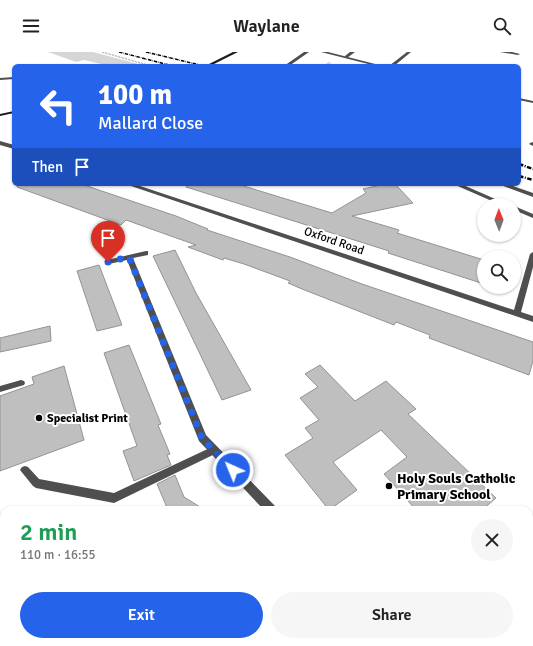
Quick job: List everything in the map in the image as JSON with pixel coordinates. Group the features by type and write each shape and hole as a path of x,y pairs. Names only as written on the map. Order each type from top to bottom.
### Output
{"main road":[{"path":"212,64 236,52"},
{"path":"0,115 12,112"}],"street":[{"path":"289,64 307,52"},
{"path":"323,52 337,57 346,57 373,64"},
{"path":"346,57 354,52"},
{"path":"393,64 408,52"},
{"path":"502,52 518,54"},
{"path":"0,79 12,78"},
{"path":"521,99 533,102"},
{"path":"0,143 12,146"},
{"name":"Oxford Road","path":"134,186 533,319"},
{"path":"461,186 489,198"},
{"path":"506,186 533,195"},
{"path":"521,211 533,216"},
{"path":"108,262 146,253"},
{"path":"517,314 533,254"},
{"path":"129,257 202,438 267,506"},
{"path":"0,389 21,383"},
{"path":"24,470 36,483 114,498 214,450"}],"path":[{"path":"102,52 144,64"}],"shaded area":[{"path":"48,52 93,52 138,64 101,64 84,60 76,62"}],"building":[{"path":"87,186 176,216 208,229 207,230 290,257 362,284 533,342 533,361 529,375 429,338 430,335 396,322 394,325 302,289 288,283 290,281 244,264 224,258 223,260 188,247 196,245 126,220 121,225 17,187"},
{"path":"244,186 332,213 366,193 363,189 376,186 397,186 413,203 352,216 399,230 397,233 477,258 477,282 388,253 389,251 186,187"},
{"path":"175,250 196,293 251,390 222,400 153,256"},
{"path":"99,265 122,325 97,331 77,271"},
{"path":"50,326 51,341 0,352 0,338"},
{"path":"129,345 161,424 158,425 170,454 167,455 171,465 134,481 123,451 137,446 104,353"},
{"path":"320,365 355,401 386,381 416,409 408,414 496,498 487,506 412,506 384,474 407,457 381,430 333,462 357,490 335,506 326,506 285,455 313,438 305,428 319,420 300,398 318,387 305,374"},
{"name":"Specialist Print","path":"64,366 84,440 0,471 0,396 34,384 32,377"},
{"path":"175,475 184,497 199,506 166,506 157,484"}],"railway":[{"path":"119,52 165,64"},
{"path":"146,52 196,64"},
{"path":"521,165 533,169"},
{"path":"521,177 533,180"}],"place":[{"name":"Specialist Print","path":"39,418"},
{"name":"Holy Souls Catholic Primary School","path":"389,486"}],"route":[{"path":"108,262 129,257 202,438 233,470"}]}
